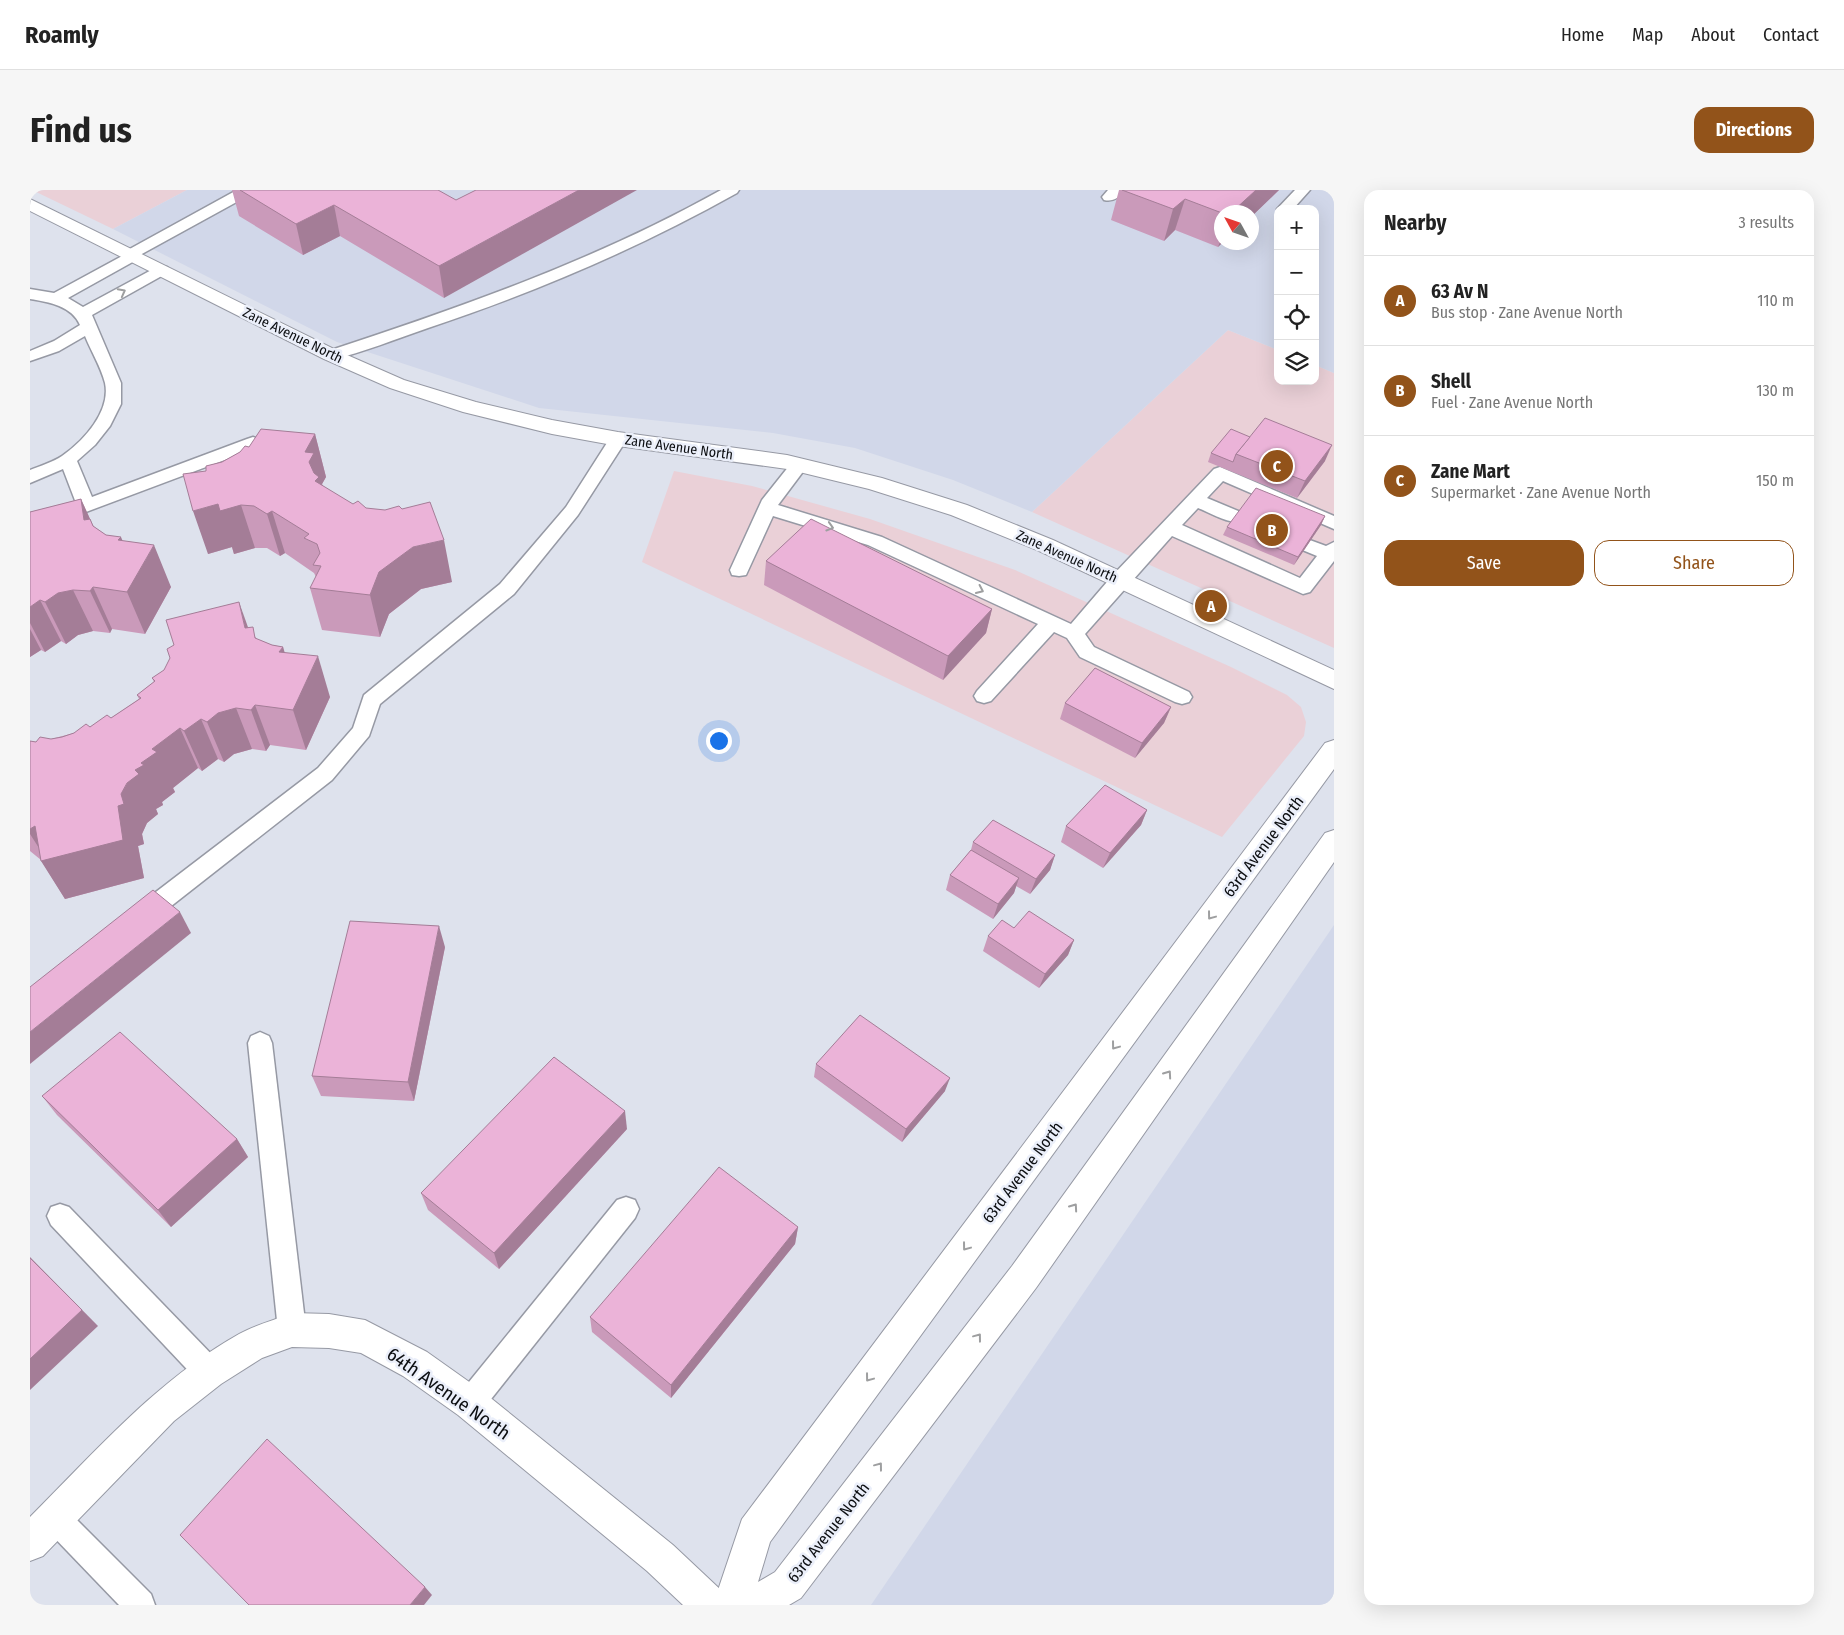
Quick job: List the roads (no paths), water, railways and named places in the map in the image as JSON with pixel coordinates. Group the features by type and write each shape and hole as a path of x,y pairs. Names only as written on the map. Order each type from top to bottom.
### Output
{"street":[{"name":"Zane Avenue North","path":"30,204 331,355 397,384 470,407 552,427 618,439 799,465 874,483 959,510 1045,545 1334,680"},
{"name":"63rd Avenue North","path":"732,1605 755,1532 1334,750"},
{"name":"63rd Avenue North","path":"754,1605 788,1584 1024,1277 1334,841"},
{"name":"64th Avenue North","path":"30,1543 162,1409 209,1372 252,1345 292,1330 329,1331 365,1337 415,1364 470,1403 660,1558 710,1605"}],"lane":[{"path":"56,298 248,190"},
{"path":"331,355 423,326 567,272 688,216 732,190"},
{"path":"1287,205 1303,190"},
{"path":"30,356 48,351 66,342 85,320 162,270"},
{"path":"30,295 56,298 85,320 113,383 113,404 104,422 89,441 68,460 30,477"},
{"path":"124,929 324,774 362,731 371,700 506,589 572,511 618,439"},
{"path":"30,527 253,443"},
{"path":"68,460 86,505"},
{"path":"739,570 771,500 799,465"},
{"path":"1074,633 1120,580 1220,473 1334,523"},
{"path":"1196,500 1237,517"},
{"path":"767,508 875,540 1074,633 1087,652 1182,697"},
{"path":"1169,527 1303,587 1331,551 1308,545"},
{"path":"984,696 1051,622"},
{"path":"260,1043 292,1330"},
{"path":"470,1403 626,1209"},
{"path":"60,1216 209,1372"},
{"path":"55,1518 140,1605"}],"place":[{"name":"Zane Mart","path":"1277,466"},
{"name":"Shell","path":"1272,530"},
{"name":"63 Av N","path":"1211,606"}]}
